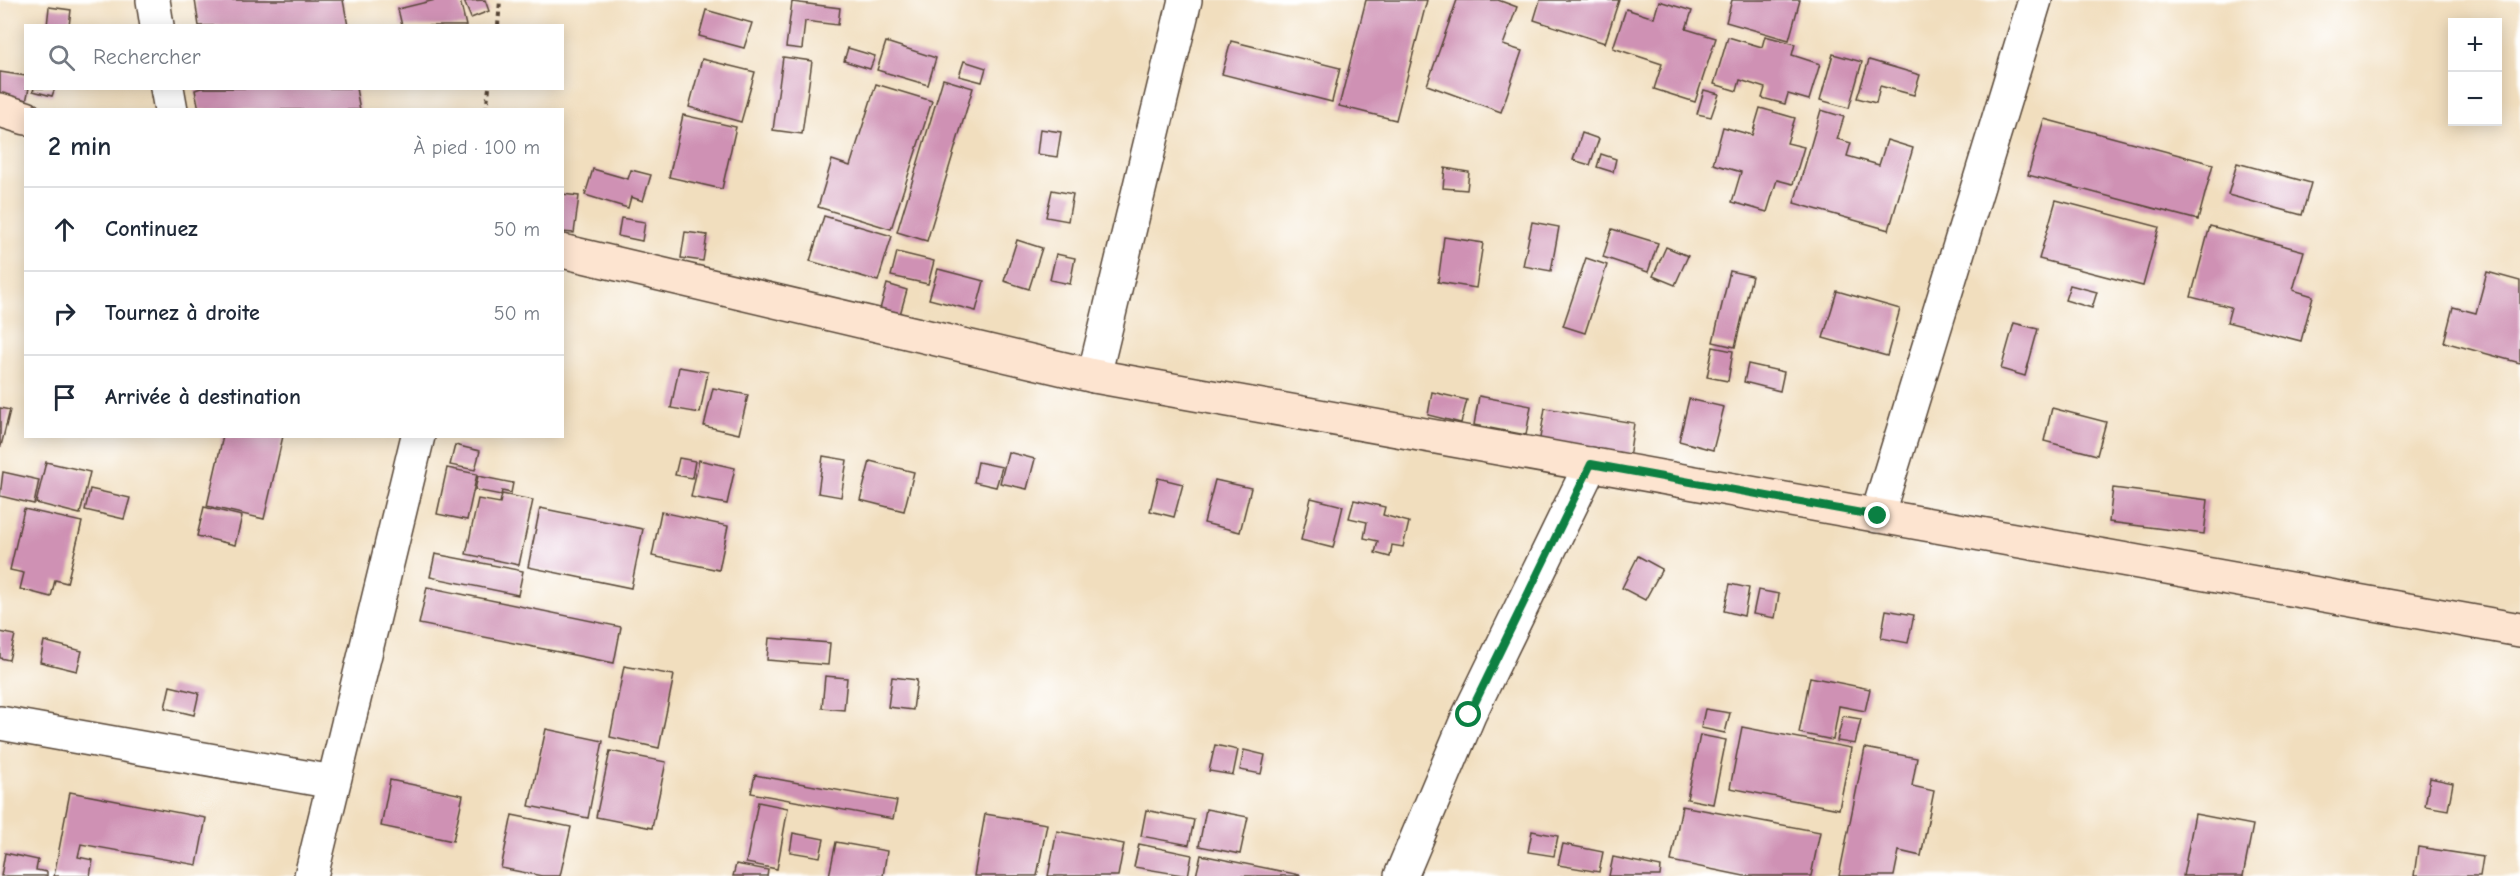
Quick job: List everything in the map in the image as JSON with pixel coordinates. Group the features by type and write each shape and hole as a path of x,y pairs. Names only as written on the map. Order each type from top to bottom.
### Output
{"street":[{"path":"153,0 157,24"},
{"path":"1094,376 1185,0"},
{"path":"1878,516 2035,0"},
{"path":"167,90 171,108"},
{"path":"0,110 24,117"},
{"path":"564,251 1094,376 2520,630"},
{"path":"311,876 417,438"},
{"path":"1401,876 1469,715 1591,464"},
{"path":"0,723 333,782"}],"path":[{"path":"498,24 500,0"},
{"path":"486,108 489,90"}],"building":[{"path":"195,0 343,0 348,24 199,24"},
{"path":"435,0 460,0 466,24 402,24 398,9"},
{"path":"485,0 489,11 471,18 464,1"},
{"path":"1366,0 1427,0 1396,120 1339,106"},
{"path":"1457,0 1498,0 1517,7 1503,45 1522,51 1501,112 1427,85"},
{"path":"1540,0 1619,0 1605,43 1534,20"},
{"path":"1732,0 1800,0 1789,40 1726,22"},
{"path":"1659,1 1692,11 1686,29 1716,38 1695,102 1654,89 1662,64 1613,48 1626,9 1654,18"},
{"path":"792,2 840,8 838,25 805,21 802,49 786,47"},
{"path":"49,7 71,10 69,24 47,24"},
{"path":"706,10 752,23 744,48 699,36"},
{"path":"1765,36 1795,44 1792,55 1820,64 1809,100 1788,94 1785,104 1762,98 1765,88 1740,80 1737,91 1714,84 1728,37 1762,47"},
{"path":"1231,41 1340,68 1332,102 1222,74"},
{"path":"886,42 936,58 928,85 877,70"},
{"path":"848,48 875,56 870,69 844,61"},
{"path":"1833,54 1862,62 1849,108 1820,100"},
{"path":"783,57 812,61 802,134 773,130"},
{"path":"702,59 755,72 741,122 689,107"},
{"path":"1869,60 1920,75 1914,95 1880,86 1876,103 1857,98"},
{"path":"964,61 986,68 982,82 959,76"},
{"path":"0,72 24,76 24,90 29,90 26,102 0,98"},
{"path":"943,79 973,88 927,241 897,232"},
{"path":"876,84 932,101 891,229 818,207 832,160 850,166"},
{"path":"33,90 54,90 52,96"},
{"path":"195,90 356,90 360,108 199,108"},
{"path":"1704,90 1719,94 1711,117 1697,114"},
{"path":"1760,108 1795,118 1787,143 1804,147 1793,184 1777,180 1767,212 1732,202 1741,172 1713,164 1723,127 1752,135"},
{"path":"1821,110 1844,117 1837,139 1851,143 1847,156 1879,165 1887,140 1913,148 1889,230 1794,203"},
{"path":"683,115 736,127 722,189 669,177"},
{"path":"2044,119 2213,164 2198,220 2028,175"},
{"path":"1040,129 1061,132 1057,157 1037,154"},
{"path":"1582,133 1599,139 1590,165 1573,160"},
{"path":"1601,154 1616,159 1613,172 1597,167"},
{"path":"2237,163 2311,183 2302,215 2228,195"},
{"path":"1445,168 1469,172 1467,190 1443,188"},
{"path":"593,169 628,179 631,170 651,175 643,201 631,197 628,208 585,195"},
{"path":"1052,190 1073,194 1068,221 1046,217"},
{"path":"564,194 579,196 574,233 564,232"},
{"path":"2056,200 2159,227 2143,286 2039,259"},
{"path":"824,216 892,236 878,281 810,261"},
{"path":"621,218 645,222 642,241 618,236"},
{"path":"1532,222 1559,227 1551,271 1523,266"},
{"path":"2210,226 2304,251 2293,290 2313,296 2301,341 2227,322 2231,307 2191,297"},
{"path":"1612,229 1658,243 1648,272 1603,257"},
{"path":"685,232 707,235 703,261 681,258"},
{"path":"1444,237 1483,243 1476,288 1438,282"},
{"path":"1017,240 1042,248 1029,289 1004,281"},
{"path":"1666,247 1688,256 1675,285 1653,276"},
{"path":"897,252 934,261 928,284 891,276"},
{"path":"1056,254 1075,258 1070,284 1050,280"},
{"path":"1586,258 1607,265 1585,333 1563,326"},
{"path":"938,269 984,281 976,311 929,299"},
{"path":"1730,271 1752,276 1735,347 1713,342"},
{"path":"2487,272 2520,281 2520,363 2444,342 2453,307 2476,313"},
{"path":"887,284 907,290 899,318 879,313"},
{"path":"2070,285 2097,292 2092,308 2065,300"},
{"path":"1837,291 1900,309 1887,356 1823,338"},
{"path":"2014,323 2038,329 2025,376 2001,369"},
{"path":"1713,347 1733,351 1728,381 1707,377"},
{"path":"1748,364 1784,372 1780,391 1744,382"},
{"path":"679,367 708,372 700,413 671,408"},
{"path":"713,388 748,395 739,434 704,426"},
{"path":"1432,392 1467,400 1461,423 1428,415"},
{"path":"1479,396 1531,406 1526,435 1474,425"},
{"path":"1689,399 1724,407 1713,450 1679,441"},
{"path":"0,408 10,410 1,446 0,446"},
{"path":"1545,408 1634,423 1629,458 1539,444"},
{"path":"2052,408 2106,422 2097,455 2044,441"},
{"path":"223,438 283,438 264,519 207,506"},
{"path":"455,445 480,451 475,470 450,465"},
{"path":"1008,452 1035,459 1027,489 1000,483"},
{"path":"823,456 847,460 841,497 818,493"},
{"path":"679,458 695,461 692,478 675,475"},
{"path":"699,460 735,468 727,504 691,497"},
{"path":"870,461 914,472 904,511 860,500"},
{"path":"46,462 90,472 80,514 36,503"},
{"path":"978,462 1002,467 996,487 974,482"},
{"path":"447,468 477,474 467,520 437,514"},
{"path":"3,472 39,480 34,504 0,496"},
{"path":"478,476 513,483 511,493 502,491 501,495 475,490"},
{"path":"1158,478 1183,484 1174,517 1150,511"},
{"path":"1215,480 1251,488 1240,532 1204,523"},
{"path":"2113,488 2208,500 2204,534 2109,522"},
{"path":"90,489 130,498 124,519 85,510"},
{"path":"502,494 533,500 519,565 466,554 478,499 500,503"},
{"path":"1311,498 1343,506 1333,548 1301,540"},
{"path":"1354,500 1385,507 1383,515 1409,522 1403,547 1392,545 1390,557 1375,553 1378,541 1364,538 1367,522 1349,518"},
{"path":"204,507 242,516 235,545 197,536"},
{"path":"540,508 643,529 631,588 528,567"},
{"path":"24,509 82,522 67,583 55,580 51,597 20,589 24,573 10,570"},
{"path":"661,512 728,526 719,570 652,556"},
{"path":"435,554 523,571 518,595 430,577"},
{"path":"1638,556 1662,569 1645,600 1622,588"},
{"path":"1730,584 1749,588 1744,616 1724,611"},
{"path":"427,587 621,627 614,663 419,624"},
{"path":"1758,590 1779,594 1775,618 1753,614"},
{"path":"1886,610 1914,615 1908,643 1881,638"},
{"path":"0,632 15,635 9,660 0,658"},
{"path":"769,638 830,643 828,665 767,660"},
{"path":"44,641 82,651 77,671 40,662"},
{"path":"624,666 674,675 659,748 610,737"},
{"path":"825,676 847,678 844,710 822,708"},
{"path":"892,677 917,680 913,710 888,707"},
{"path":"1810,677 1870,689 1865,711 1839,706 1833,740 1799,733"},
{"path":"170,686 199,693 194,715 165,708"},
{"path":"1705,709 1730,713 1725,733 1701,728"},
{"path":"1843,716 1861,719 1855,744 1837,741"},
{"path":"1742,727 1851,748 1839,809 1730,788"},
{"path":"546,729 603,741 588,818 529,806"},
{"path":"1700,735 1726,740 1713,804 1687,799"},
{"path":"1215,745 1238,750 1233,775 1209,771"},
{"path":"1865,748 1917,758 1912,786 1934,791 1921,856 1899,851 1894,876 1839,876"},
{"path":"1244,750 1265,755 1261,774 1240,770"},
{"path":"610,751 666,762 652,828 596,817"},
{"path":"755,775 897,801 893,819 751,793"},
{"path":"2430,778 2453,783 2448,810 2425,806"},
{"path":"390,780 463,795 453,841 381,826"},
{"path":"70,792 206,818 197,865 81,844 78,857 93,860 90,876 54,876"},
{"path":"758,802 788,808 777,869 746,863"},
{"path":"1682,806 1820,832 1811,876 1744,876 1671,861"},
{"path":"1206,809 1248,817 1240,854 1199,846"},
{"path":"1146,810 1194,820 1189,845 1141,836"},
{"path":"985,814 1047,824 1037,876 974,876"},
{"path":"2195,814 2253,825 2243,876 2183,876"},
{"path":"512,815 571,827 560,876 542,876 501,868"},
{"path":"1057,831 1124,844 1118,876 1048,876"},
{"path":"1532,831 1558,836 1554,856 1528,852"},
{"path":"793,833 824,839 820,857 790,852"},
{"path":"836,842 887,851 883,876 829,876"},
{"path":"1139,844 1192,855 1188,876 1134,867"},
{"path":"1563,844 1603,852 1599,872 1558,865"},
{"path":"2418,847 2483,857 2480,876 2414,876"},
{"path":"5,853 38,860 36,870 47,872 47,876 1,876"},
{"path":"1201,855 1300,875 1300,876 1196,876"},
{"path":"1613,857 1661,867 1660,876 1609,876"},
{"path":"736,864 768,870 767,876 733,876"}],"route":[{"path":"1469,715 1591,464 1878,516"}]}
